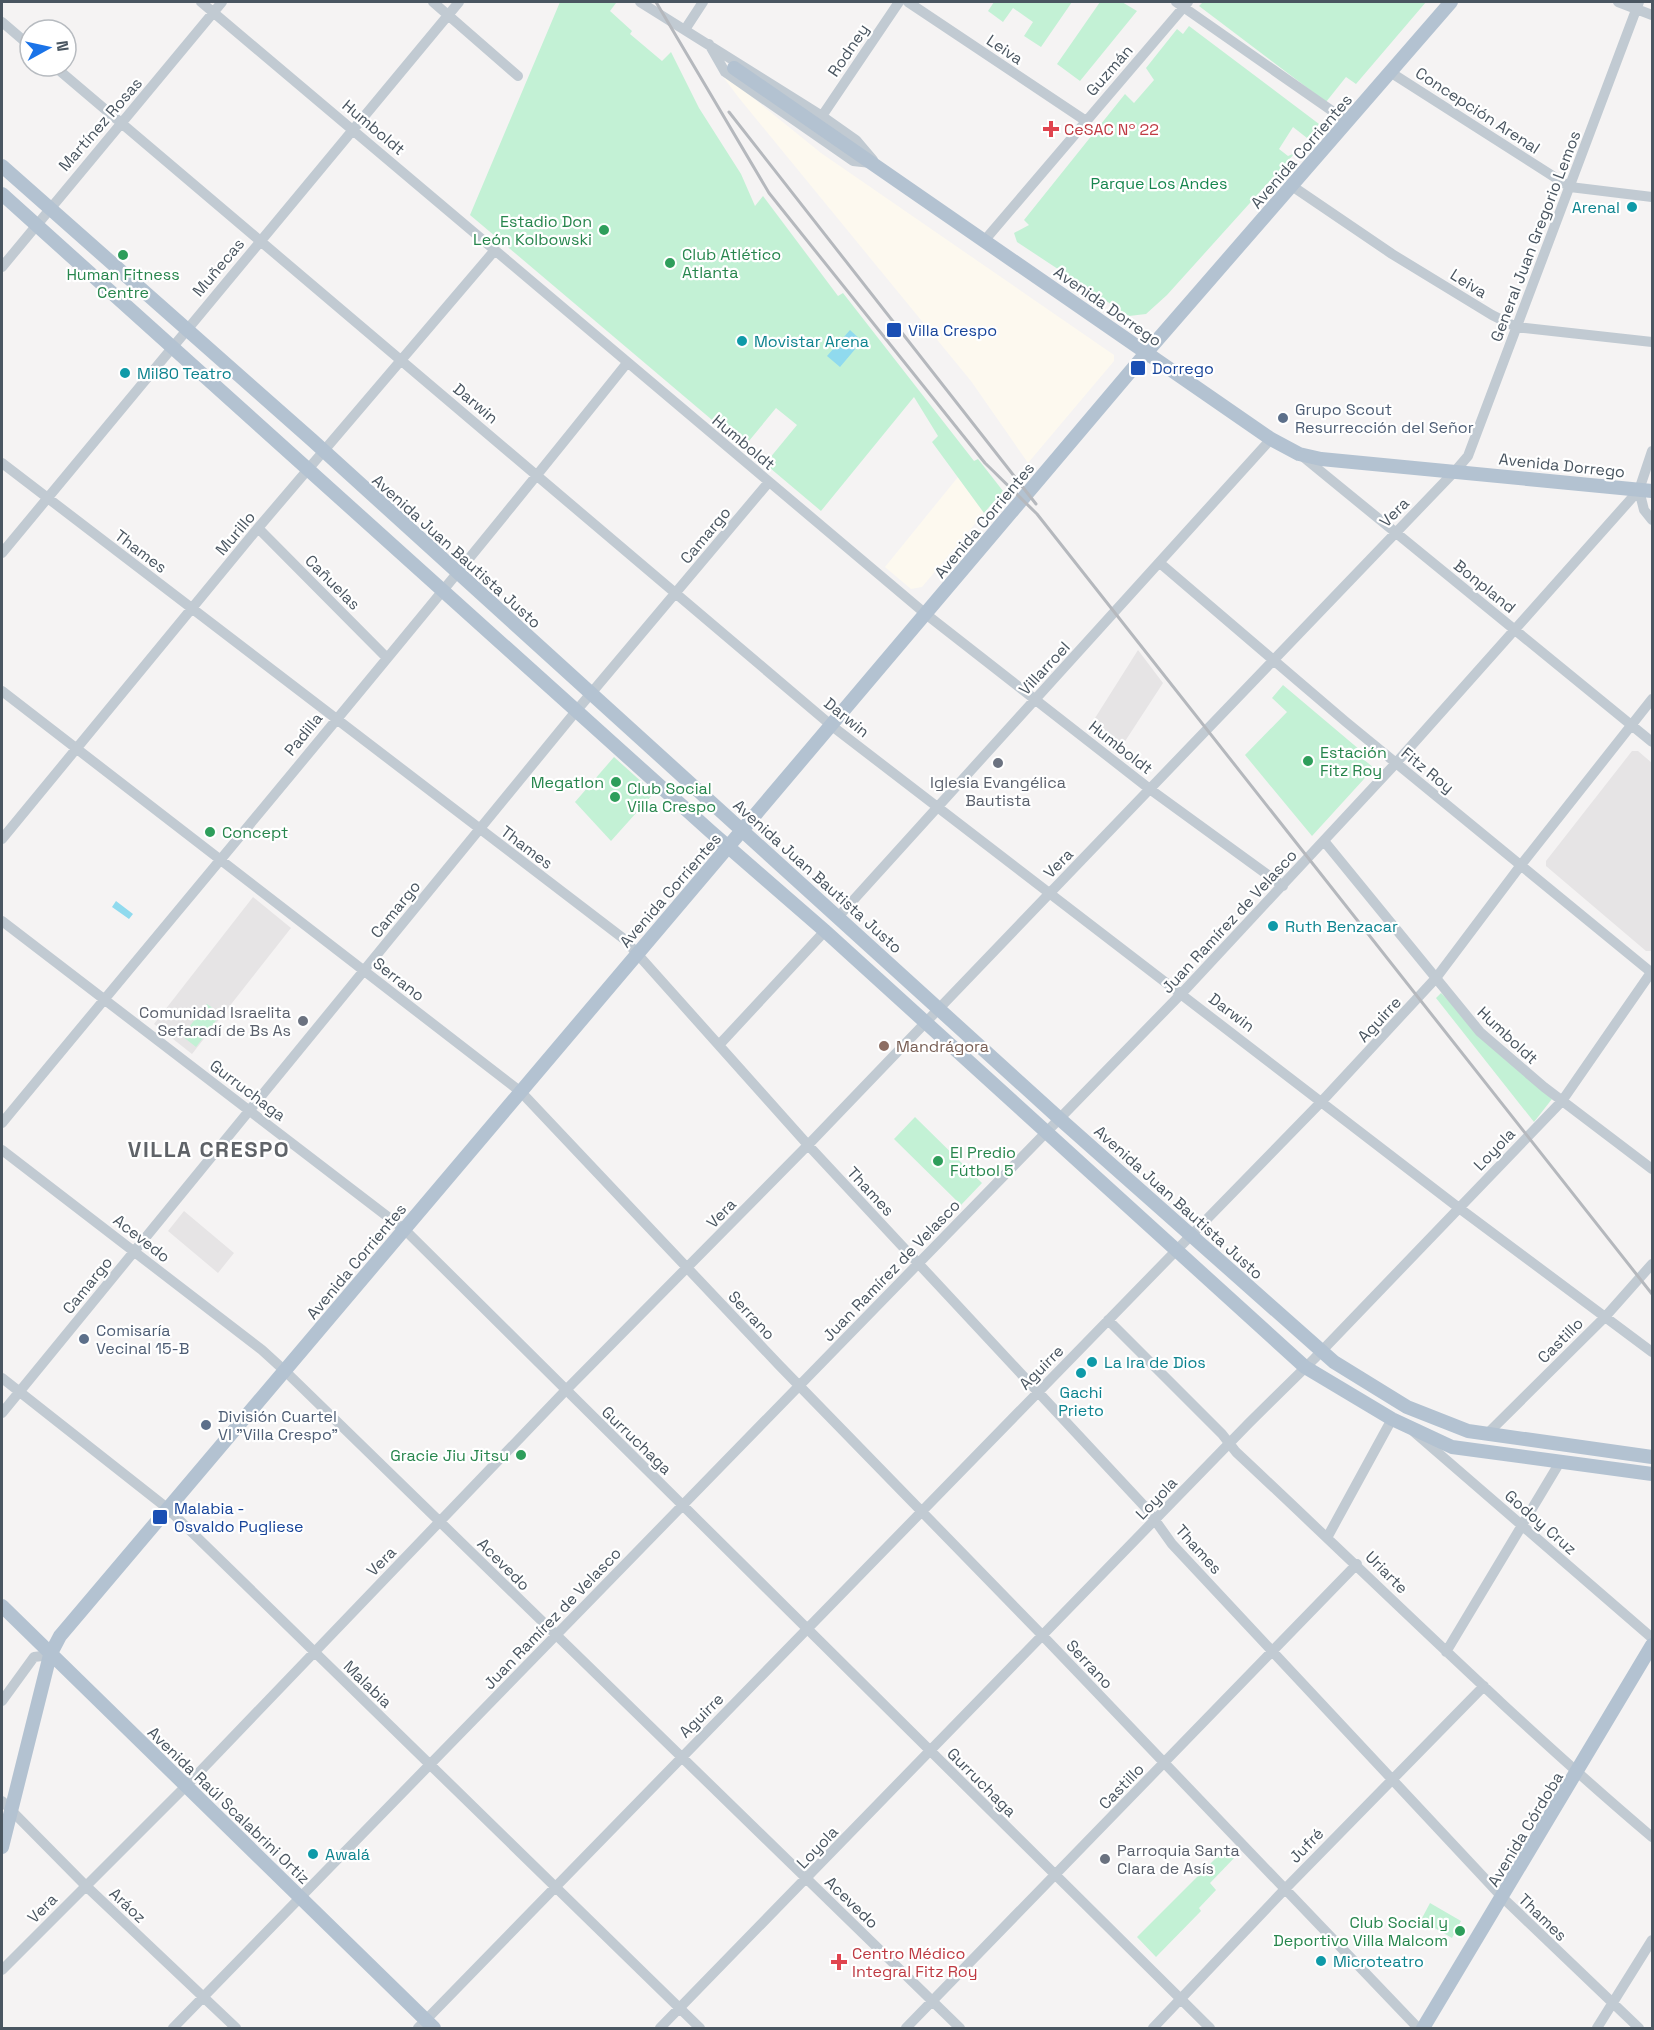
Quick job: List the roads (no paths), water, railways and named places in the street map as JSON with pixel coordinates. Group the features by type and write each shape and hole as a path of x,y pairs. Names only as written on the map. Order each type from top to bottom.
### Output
{"main road":[{"name":"Avenida Corrientes","path":"2,1847 6,1805 50,1655 60,1636 927,615 1146,353 1451,2"},
{"name":"Avenida Dorrego","path":"731,66 875,163 1271,439 1299,454 1321,459 1456,470 1646,491"},
{"name":"Avenida Juan Bautista Justo","path":"2,166 323,450 591,695 940,1007 1061,1120 1321,1351 1362,1382 1407,1407 1452,1426 1486,1435 1653,1457"},
{"path":"2,194 307,470 825,931 1305,1367 1392,1419 1452,1447 1653,1474"},
{"name":"Avenida Raúl Scalabrini Ortiz","path":"2,1606 301,1898 426,2026"},
{"name":"Avenida Córdoba","path":"1423,2028 1653,1645"}],"street":[{"name":"Humboldt","path":"201,2 927,615 1151,790 1283,886"},
{"name":"Martínez Rosas","path":"2,267 48,208 222,2"},
{"path":"433,2 518,76"},
{"name":"Muñecas","path":"2,553 352,128 459,2"},
{"name":"Avenida Dorrego","path":"640,2 709,44 731,66 822,116 856,140 875,163"},
{"path":"686,28 703,2"},
{"name":"Rodney","path":"822,116 899,2"},
{"name":"Leiva","path":"908,2 1086,121"},
{"path":"1618,2 1638,5 1653,15"},
{"path":"1183,3 1348,122"},
{"name":"Guzmán","path":"984,241 1183,3"},
{"name":"General Juan Gregorio Lemos","path":"1456,470 1468,456 1638,5"},
{"path":"2,22 18,36"},
{"name":"Avenida Dorrego","path":"709,44 731,66"},
{"name":"Concepción Arenal","path":"1390,72 1570,187 1653,197"},
{"name":"Darwin","path":"68,78 832,726 1323,1100 1459,1208 1653,1352"},
{"name":"Leiva","path":"1292,186 1392,254 1516,327 1653,342"},
{"name":"Murillo","path":"2,839 323,450 495,250"},
{"name":"Padilla","path":"2,1123 386,657 459,574 627,363"},
{"name":"Villarroel","path":"838,917 1161,564 1271,439"},
{"path":"1653,451 1644,510 1653,520"},
{"name":"Bonpland","path":"1299,454 1653,742"},
{"name":"Thames","path":"2,463 624,939 808,1145 1155,1521 1172,1544 1273,1649 1503,1898 1639,2028"},
{"name":"Vera","path":"2,1970 186,1786 565,1391 808,1145 1456,470"},
{"name":"Camargo","path":"2,1413 577,710 768,483"},
{"name":"Juan Ramírez de Velasco","path":"173,2028 917,1264 1048,1134 1283,886 1515,629 1646,491"},
{"name":"Cañuelas","path":"258,528 386,657"},
{"name":"Fitz Roy","path":"1161,564 1396,763 1652,972"},
{"name":"Serrano","path":"2,691 521,1092 800,1386 1418,2028"},
{"name":"Aguirre","path":"426,2026 555,1886 1323,1100 1436,978 1521,865 1653,699"},
{"name":"Humboldt","path":"1324,841 1480,1032 1562,1101 1653,1169"},
{"name":"Gurruchaga","path":"2,921 405,1230 1055,1877 1210,2028"},
{"path":"719,1045 825,931"},
{"name":"Loyola","path":"660,2028 1562,1101 1652,972"},
{"name":"Acevedo","path":"2,1150 133,1250 285,1371 960,2028"},
{"name":"Castillo","path":"1486,1435 1605,1317 1653,1264"},
{"name":"Uriarte","path":"1108,1320 1230,1442 1236,1452 1328,1536 1446,1652 1577,1773 1653,1837"},
{"name":"Malabia","path":"2,1378 167,1508 700,2028"},
{"path":"1328,1536 1392,1419"},
{"name":"Godoy Cruz","path":"1409,1428 1653,1638"},
{"path":"1446,1652 1560,1462"},
{"name":"Castillo","path":"906,2028 1357,1564"},
{"path":"2,1701 34,1658 50,1655"},
{"name":"Jufré","path":"1153,2028 1285,1889 1484,1686"},
{"name":"Aráoz","path":"6,1805 86,1886 236,2028"},
{"path":"1597,2028 1653,1940"}],"water":[{"path":"850,330 862,341 840,367 827,356"},
{"path":"116,901 133,914 129,919 112,907"}],"railway":[{"path":"656,2 769,193 985,463 1037,514 1652,1294"},
{"path":"729,112 1036,504"}],"place":[{"name":"CeSAC Nº 22","path":"1051,129"},
{"name":"Arenal","path":"1632,207"},
{"name":"Estadio Don León Kolbowski","path":"604,230"},
{"name":"Human Fitness Centre","path":"123,255"},
{"name":"Club Atlético Atlanta","path":"670,263"},
{"name":"Villa Crespo","path":"894,330"},
{"name":"Movistar Arena","path":"742,341"},
{"name":"Dorrego","path":"1138,368"},
{"name":"Mil80 Teatro","path":"125,373"},
{"name":"Grupo Scout Resurrección del Señor","path":"1283,418"},
{"name":"Estación Fitz Roy","path":"1308,761"},
{"name":"Iglesia Evangélica Bautista","path":"998,763"},
{"name":"Megatlon","path":"616,782"},
{"name":"Club Social Villa Crespo","path":"615,797"},
{"name":"Concept","path":"210,832"},
{"name":"Ruth Benzacar","path":"1273,926"},
{"name":"Comunidad Israelita Sefaradí de Bs As","path":"303,1021"},
{"name":"Mandrágora","path":"884,1046"},
{"name":"El Predio Fútbol 5","path":"938,1161"},
{"name":"Comisaría Vecinal 15-B","path":"84,1339"},
{"name":"La Ira de Dios","path":"1092,1362"},
{"name":"Gachi Prieto","path":"1081,1373"},
{"name":"División Cuartel VI \"Villa Crespo\"","path":"206,1425"},
{"name":"Gracie Jiu Jitsu","path":"521,1455"},
{"name":"Malabia - Osvaldo Pugliese","path":"160,1517"},
{"name":"Awalá","path":"313,1854"},
{"name":"Parroquia Santa Clara de Asís","path":"1105,1859"},
{"name":"Club Social y Deportivo Villa Malcom","path":"1460,1931"},
{"name":"Microteatro","path":"1321,1961"},
{"name":"Centro Médico Integral Fitz Roy","path":"839,1962"}],"district":[{"name":"VILLA CRESPO","path":"209,1149"}],"park label":[{"name":"Parque Los Andes","path":"1159,183"}]}
